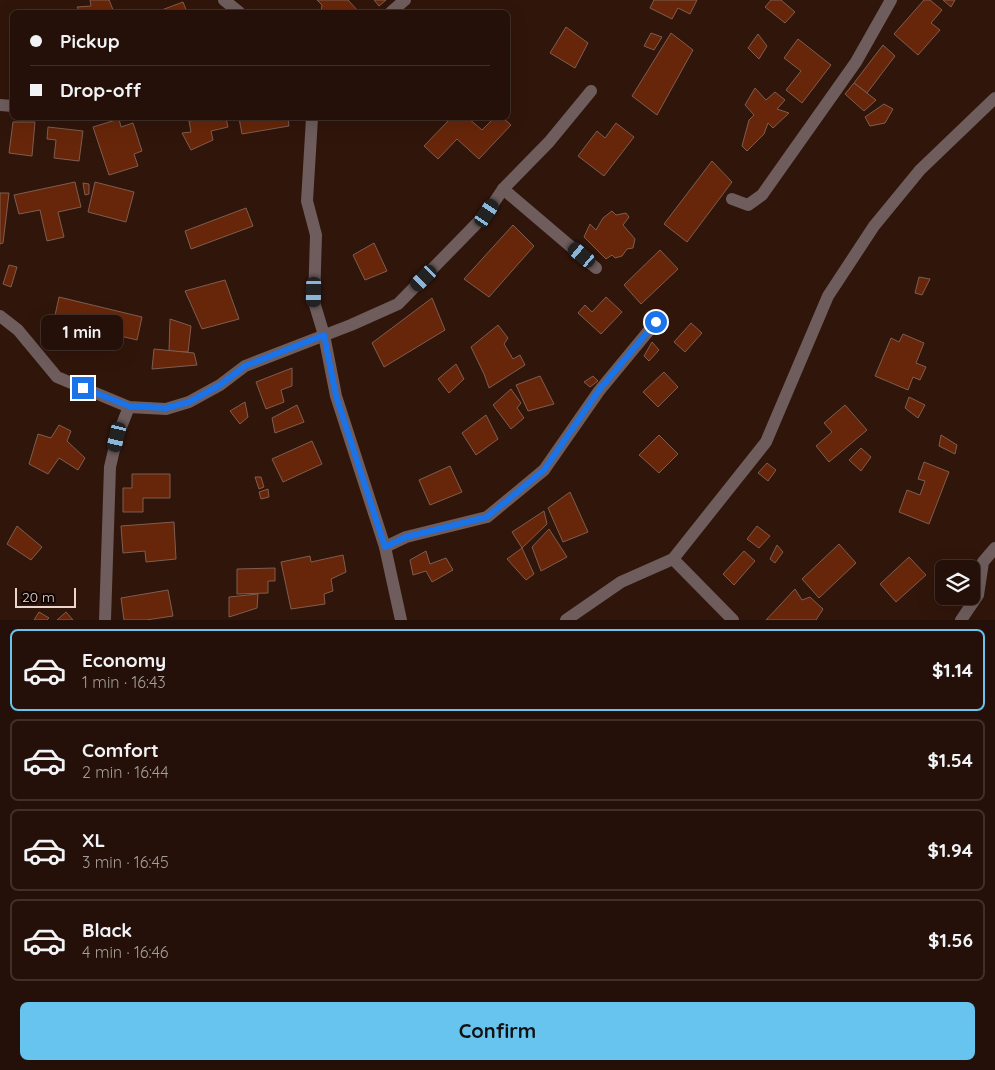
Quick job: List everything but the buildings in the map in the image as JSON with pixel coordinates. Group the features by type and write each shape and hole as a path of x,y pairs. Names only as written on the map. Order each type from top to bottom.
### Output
{"street":[{"path":"224,0 236,10"},
{"path":"394,10 405,0"},
{"path":"732,199 748,205 762,195 856,62 891,0"},
{"path":"0,316 18,330 57,377 129,406 166,408 189,402 220,385 245,366 351,325 398,304 487,213 503,190 549,142 591,91"},
{"path":"566,620 621,582 673,558 766,442 828,296 874,226 920,170 995,98"},
{"path":"312,120 308,202 316,235 314,302 324,335 336,396 385,547 401,620"},
{"path":"503,190 596,268"},
{"path":"385,547 406,537 487,517 544,470 599,390 656,322"},
{"path":"104,620 110,467 117,437 129,406"},
{"path":"961,620 978,595 983,562 995,548"},
{"path":"673,558 733,620"}],"route":[{"path":"83,388 129,406 166,408 189,402 220,385 245,366 324,335 336,396 385,547 406,537 487,517 544,470 599,390 656,322"}]}
